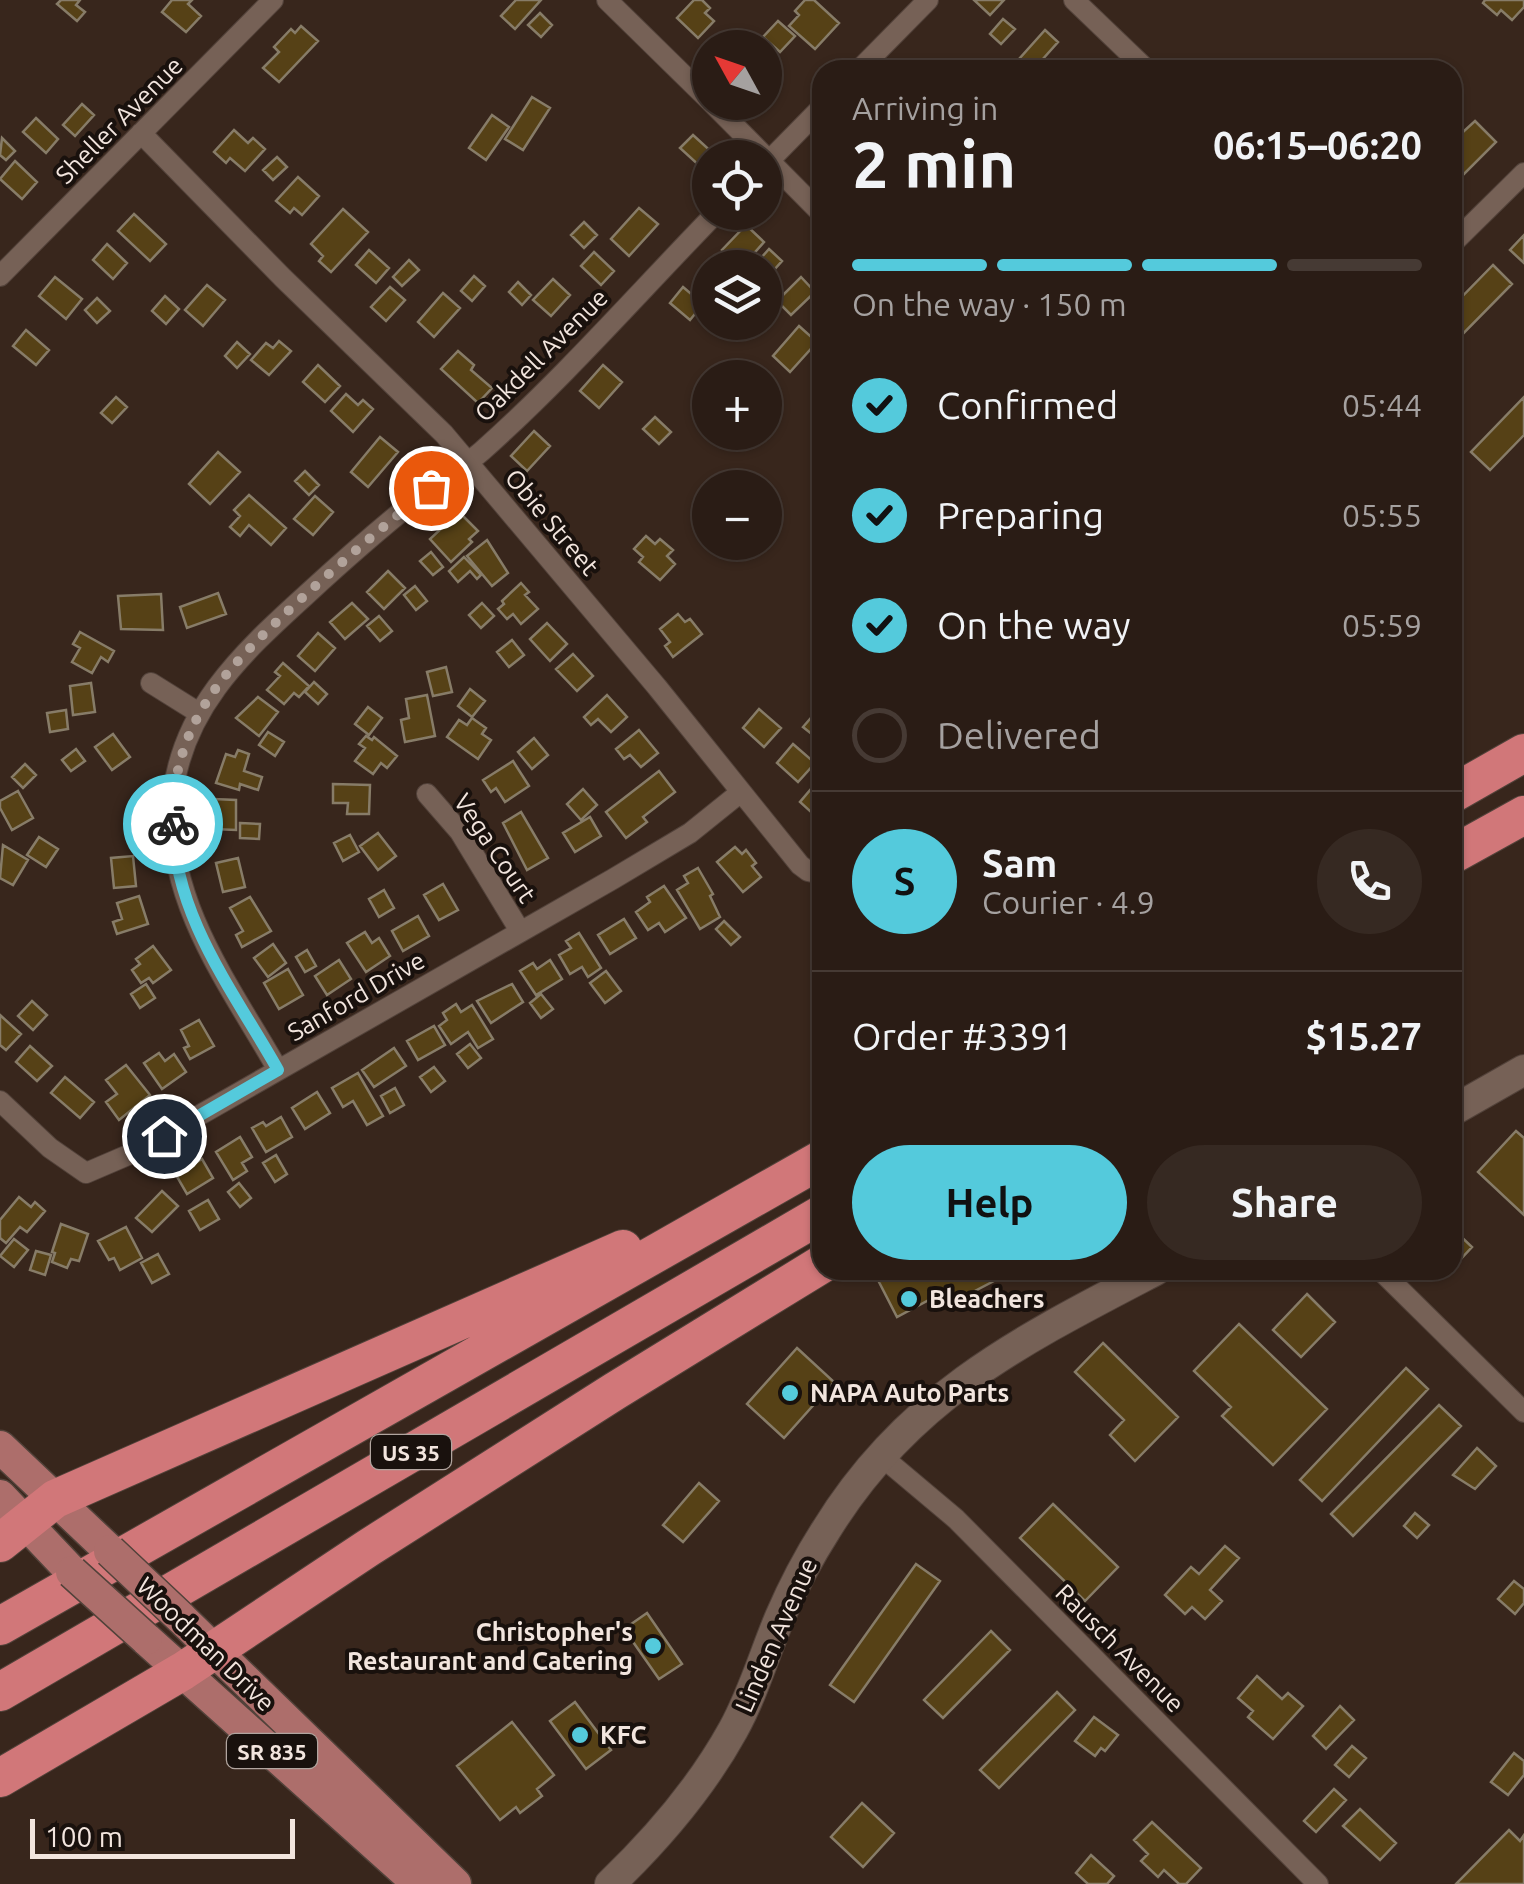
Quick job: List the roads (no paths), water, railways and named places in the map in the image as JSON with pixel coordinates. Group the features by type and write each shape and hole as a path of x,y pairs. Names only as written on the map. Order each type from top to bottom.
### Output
{"highway":[{"path":"1462,788 1524,753"},
{"path":"1462,850 1524,815"},
{"path":"8,1520 610,1255 812,1160"},
{"name":"US 35","path":"0,1626 812,1161"},
{"name":"US 35","path":"0,1692 812,1220"},
{"path":"0,1778 182,1672 615,1391 812,1270"}],"main road":[{"path":"1462,1105 1524,1070"},
{"name":"Linden Avenue","path":"610,1884 681,1809 714,1764 752,1690 802,1571 828,1526 880,1455 918,1417 986,1364 1137,1280"},
{"name":"Woodman Drive","path":"3,1450 214,1650 432,1880"},
{"name":"Woodman Drive","path":"8,1520 182,1672 432,1880"}],"street":[{"name":"Sheller Avenue","path":"0,276 273,0"},
{"path":"607,0 692,83"},
{"path":"869,60 928,0"},
{"path":"1074,0 1137,60"},
{"path":"782,147 812,117"},
{"path":"728,120 746,140"},
{"name":"Obie Street","path":"141,134 444,434 800,864 812,870"},
{"path":"1462,234 1524,173"},
{"path":"782,176 812,205"},
{"name":"Oakdell Avenue","path":"278,1070 197,929 178,874 173,845 176,777 198,713 218,681 246,650 383,526 468,462 699,230"},
{"path":"150,684 198,713"},
{"name":"Sanford Drive","path":"0,1101 50,1148 86,1173 135,1152 690,833 742,792"},
{"name":"Vega Court","path":"427,794 460,832 520,931"},
{"path":"1390,1280 1524,1412"},
{"name":"Rausch Avenue","path":"880,1455 966,1529 1318,1884"}],"place":[{"name":"Bleachers","path":"909,1299"},
{"name":"NAPA Auto Parts","path":"790,1393"},
{"name":"Christopher's Restaurant and Catering","path":"653,1646"},
{"name":"KFC","path":"580,1735"}]}
